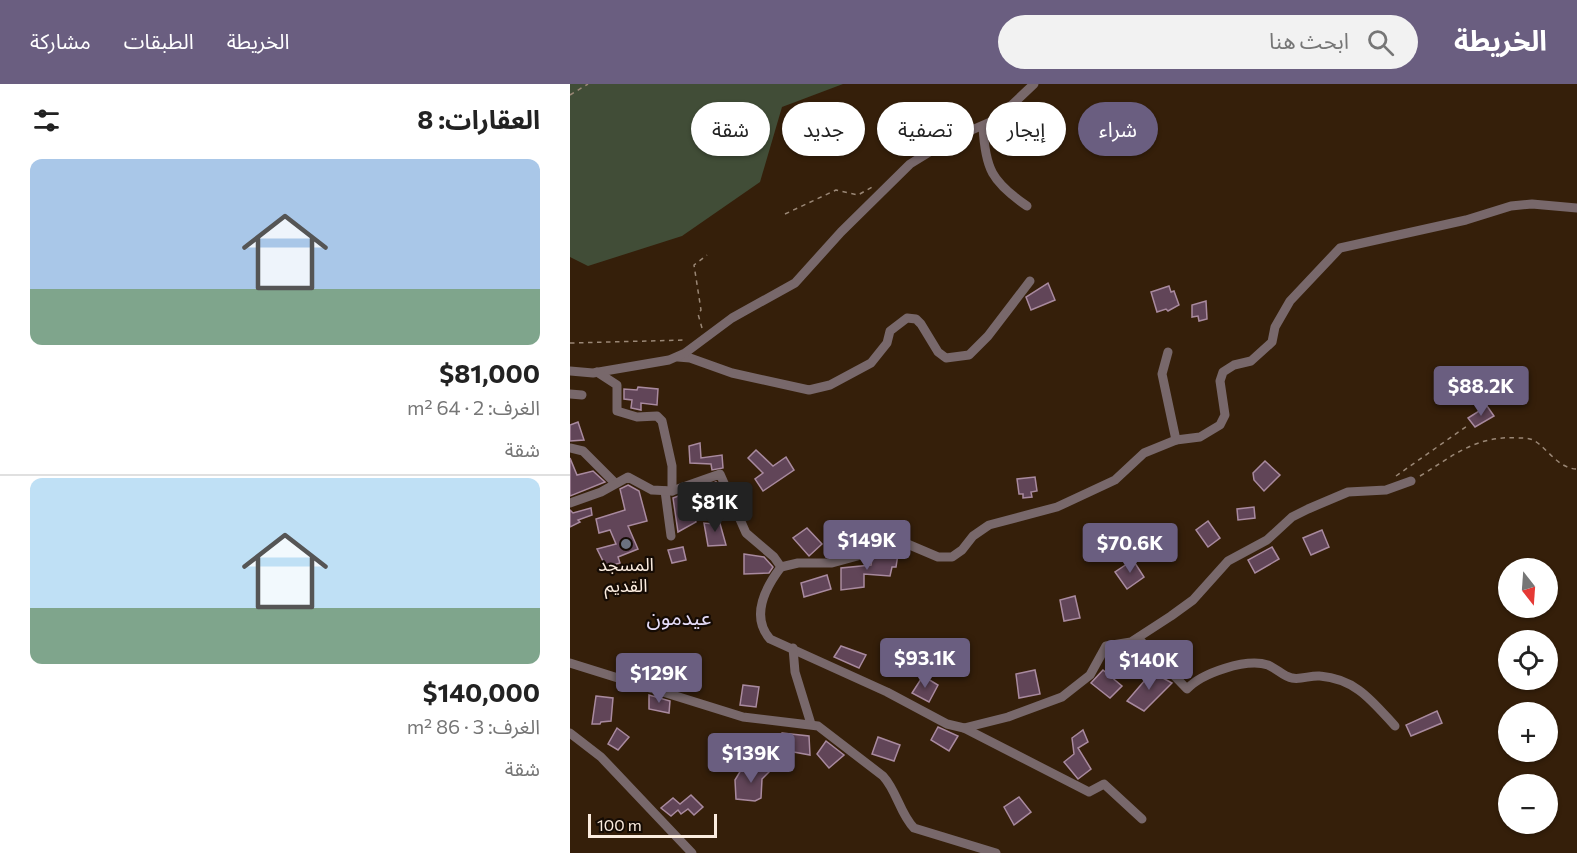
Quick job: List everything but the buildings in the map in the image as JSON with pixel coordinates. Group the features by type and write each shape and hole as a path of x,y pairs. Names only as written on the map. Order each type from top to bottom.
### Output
{"street":[{"path":"678,357 732,318 795,283 845,227 910,164 950,140 997,119 1011,103 1034,84"},
{"path":"983,126 985,147 995,181 1028,206"},
{"path":"1142,819 1104,784 1089,792 964,728 947,724 887,692 770,639 759,622 762,599 781,567 798,563 832,563 905,543 938,557 952,557 962,550 973,536 989,525 1057,507 1115,480 1144,453 1176,440 1200,437 1220,425 1226,415 1220,381 1222,372 1234,364 1251,361 1272,342 1275,327 1290,301 1340,248 1466,220 1511,206 1532,204 1577,208"},
{"path":"570,371 597,372 678,357 690,358 732,373 809,390 830,385 871,363 887,343 890,331 907,318 916,319 921,324 938,352 946,358 969,355 979,348 1030,281"},
{"path":"1168,352 1162,374 1176,440"},
{"path":"597,372 617,386 617,411 638,417 657,416 662,421 668,437 671,536"},
{"path":"570,394 582,395"},
{"path":"570,448 583,451 615,483"},
{"path":"570,503 601,492 615,483 633,478 652,490 669,491 720,474 746,534 774,557 781,567"},
{"path":"964,728 1008,717 1062,697 1090,675 1106,646 1126,643 1138,638 1193,600 1228,561 1267,540 1292,517 1340,494 1363,489 1386,490 1411,481"},
{"path":"1138,638 1187,690 1197,679 1247,663 1267,665 1292,678 1319,676 1341,681 1364,691 1395,726"},
{"path":"793,648 795,672 811,724"},
{"path":"570,663 742,717 811,724 825,729 884,776 894,789 907,819 914,828 996,853"},
{"path":"570,733 601,757 692,853"}],"path":[{"path":"570,95 588,84"},
{"path":"785,214 836,190 858,195 878,184"},
{"path":"570,343 704,339 698,314 700,310 694,265 707,255"},
{"path":"1395,477 1467,426"},
{"path":"1411,481 1447,457 1480,441 1505,437 1533,439 1556,461 1577,469"}],"green space":[{"path":"570,84 843,84 795,102 782,102 770,148 770,102 691,102 691,156 768,156 760,182 682,236 588,266 570,257"}],"place":[{"name":"المسجد القديم","path":"626,544"}],"district":[{"name":"عيدمون","path":"679,616"}]}
